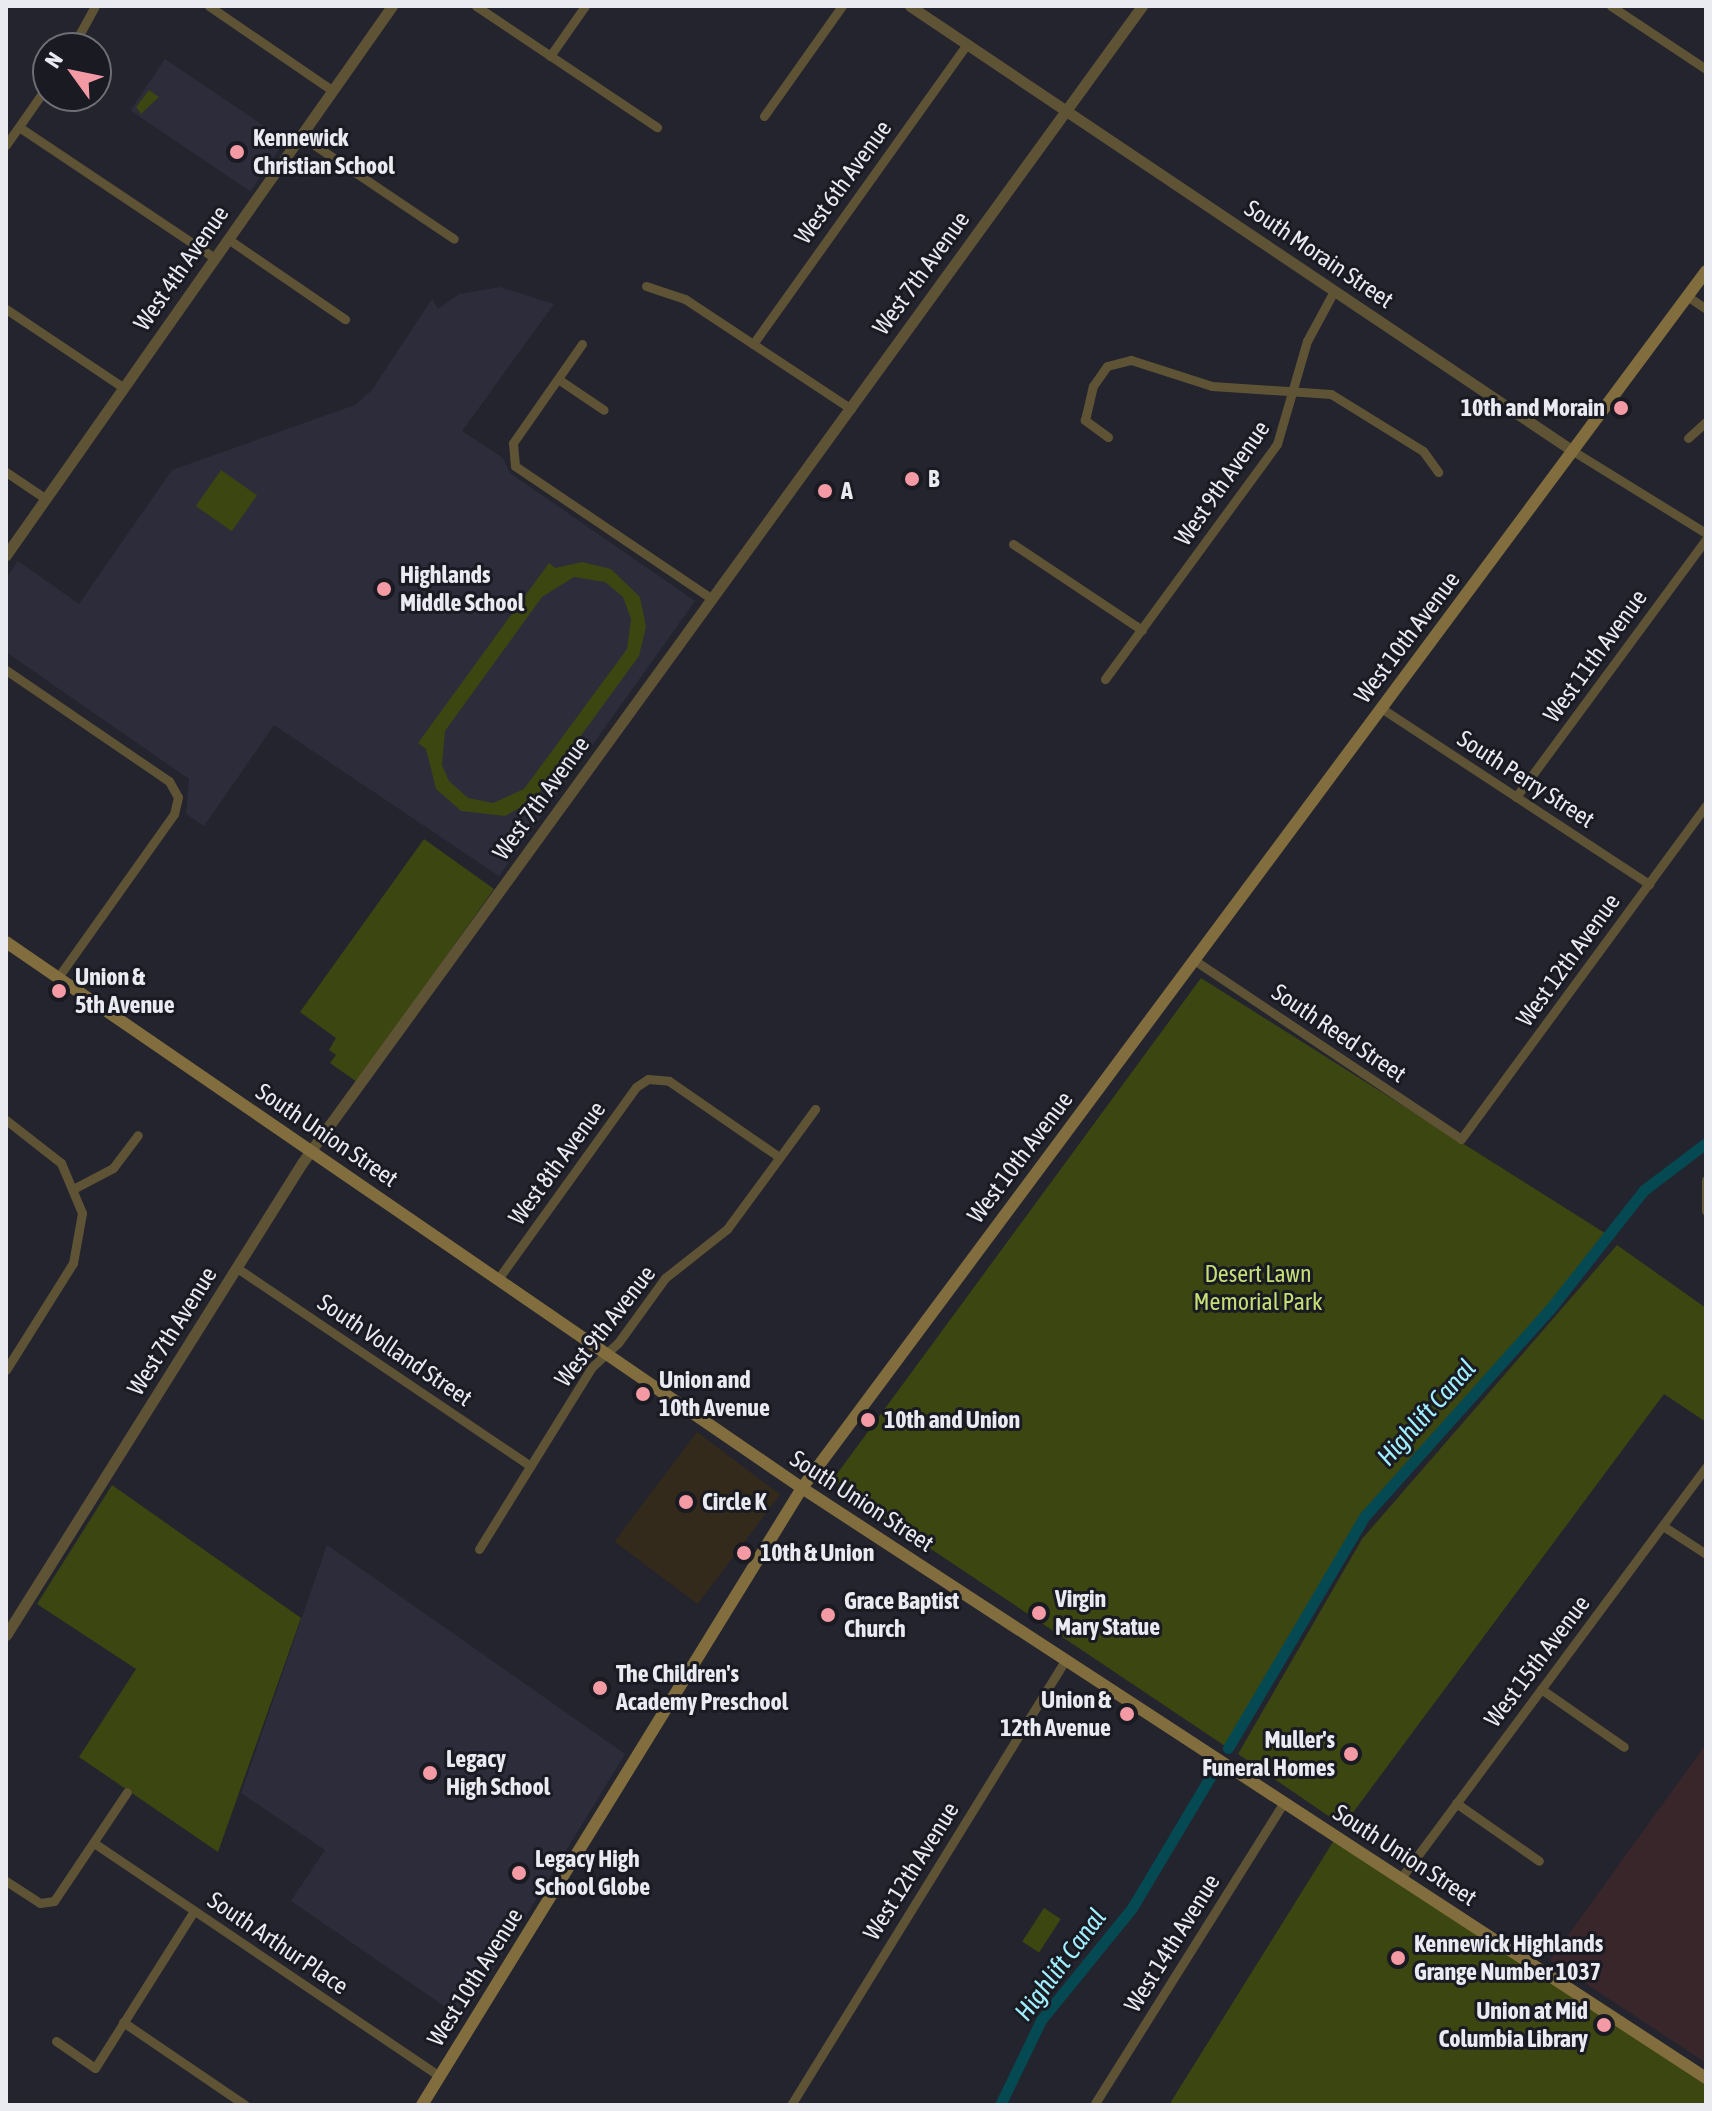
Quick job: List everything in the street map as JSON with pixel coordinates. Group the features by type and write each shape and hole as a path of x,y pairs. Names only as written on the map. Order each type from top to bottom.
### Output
{"main road":[{"name":"West 10th Avenue","path":"422,2105 802,1488 1706,271"},
{"name":"South Union Street","path":"6,942 802,1488 1706,2078"}],"street":[{"path":"81,32 95,6"},
{"path":"209,6 333,91"},
{"name":"West 4th Avenue","path":"6,555 392,6"},
{"path":"476,6 657,127"},
{"path":"550,56 585,6"},
{"path":"764,116 842,6"},
{"name":"South Morain Street","path":"910,6 1573,451 1706,533"},
{"name":"West 7th Avenue","path":"6,1635 10,1622 312,1151 1142,6"},
{"path":"1611,6 1706,69"},
{"name":"West 6th Avenue","path":"753,344 967,44"},
{"path":"6,145 32,108"},
{"path":"19,127 215,258"},
{"path":"301,136 454,239"},
{"path":"228,239 345,319"},
{"path":"646,286 685,299 851,409"},
{"name":"West 9th Avenue","path":"1105,679 1277,444 1307,341 1334,291"},
{"path":"1687,296 1706,309"},
{"path":"6,309 124,388"},
{"path":"582,344 513,443 512,460 520,473 711,598"},
{"path":"1108,437 1088,425 1085,413 1097,378 1121,360 1212,386 1316,390 1352,404 1423,451 1438,472"},
{"path":"558,379 604,410"},
{"path":"1688,438 1706,422"},
{"path":"6,472 46,499"},
{"name":"West 11th Avenue","path":"1516,797 1706,539"},
{"path":"1013,544 1142,630"},
{"path":"6,670 169,781 178,797 174,814 58,977"},
{"name":"South Perry Street","path":"1381,708 1649,884"},
{"name":"West 12th Avenue","path":"1461,1139 1706,805"},
{"name":"South Reed Street","path":"1194,960 1461,1139"},
{"name":"West 8th Avenue","path":"498,1279 636,1087 653,1078 669,1081 779,1157"},
{"name":"West 9th Avenue","path":"479,1549 592,1367 607,1353 665,1278 727,1229 815,1109"},
{"path":"6,1120 53,1153 75,1188 82,1213 78,1250 6,1370"},
{"path":"75,1188 113,1168 138,1135"},
{"path":"1706,1180 1706,1211"},
{"name":"South Volland Street","path":"237,1268 531,1466"},
{"name":"West 15th Avenue","path":"1401,1878 1706,1467"},
{"path":"1663,1526 1706,1554"},
{"name":"West 12th Avenue","path":"791,2105 1066,1659"},
{"path":"1541,1689 1624,1747"},
{"path":"6,1881 34,1900 50,1903 64,1892 127,1792"},
{"name":"West 14th Avenue","path":"1094,2105 1284,1802"},
{"path":"1456,1803 1539,1861"},
{"name":"South Arthur Place","path":"94,1843 440,2076"},
{"path":"56,2041 95,2068 194,1911"},
{"path":"123,2022 245,2105"}],"shaded area":[{"path":"165,59 285,140 251,191 130,110"},
{"name":"Highlands Middle School","path":"500,287 554,304 462,431 503,458 510,473 695,601 499,876 274,725 204,826 186,814 189,779 6,652 6,578 18,561 79,604 172,470 355,405 372,390 432,299 438,309 459,294"},
{"path":"697,1432 780,1495 698,1604 615,1541"},
{"name":"Legacy High School","path":"327,1545 625,1754 463,2019 291,1901 325,1850 241,1793"},
{"path":"1706,1744 1706,2063 1550,1960"}],"green space":[{"path":"149,90 159,97 141,114 136,107"},
{"path":"221,470 257,495 232,531 196,506"},
{"path":"582,562 611,569 640,597 646,627 639,656 534,800 505,816 461,811 436,789 426,749 418,743 549,563 555,568","holes":["574,577 605,582 623,597 631,619 627,649 524,789 493,803 468,798 449,781 442,765 445,731 542,597"]},
{"path":"424,839 494,889 357,1082 330,1063 336,1055 329,1050 336,1038 300,1012"},
{"name":"Desert Lawn Memorial Park","path":"1201,978 1608,1235 1362,1521 1228,1748 831,1482"},
{"path":"1617,1245 1706,1308 1706,1422 1664,1394 1343,1826 1238,1754 1362,1539"},
{"path":"112,1485 301,1618 218,1852 79,1757 136,1669 37,1604"},
{"path":"1336,1837 1706,2078 1706,2105 1169,2105"},
{"path":"1044,1908 1061,1919 1039,1952 1022,1942"}],"waterway":[{"name":"Highlift Canal","path":"1228,1748 1364,1517 1550,1309 1644,1190 1706,1143"},
{"name":"Highlift Canal","path":"1000,2105 1041,2020 1132,1908 1213,1772"}],"place":[{"name":"Kennewick Christian School","path":"237,152"},
{"name":"10th and Morain","path":"1621,408"},
{"name":"B","path":"912,479"},
{"name":"A","path":"825,491"},
{"name":"Highlands Middle School","path":"384,589"},
{"name":"Union & 5th Avenue","path":"59,991"},
{"name":"Union and 10th Avenue","path":"643,1394"},
{"name":"10th and Union","path":"868,1420"},
{"name":"Circle K","path":"686,1502"},
{"name":"10th & Union","path":"744,1553"},
{"name":"Virgin Mary Statue","path":"1039,1613"},
{"name":"Grace Baptist Church","path":"828,1615"},
{"name":"The Children's Academy Preschool","path":"600,1688"},
{"name":"Union & 12th Avenue","path":"1127,1714"},
{"name":"Muller's Funeral Homes","path":"1351,1754"},
{"name":"Legacy High School","path":"430,1773"},
{"name":"Legacy High School Globe","path":"519,1873"},
{"name":"Kennewick Highlands Grange Number 1037","path":"1398,1958"},
{"name":"Union at Mid Columbia Library","path":"1604,2025"}]}
